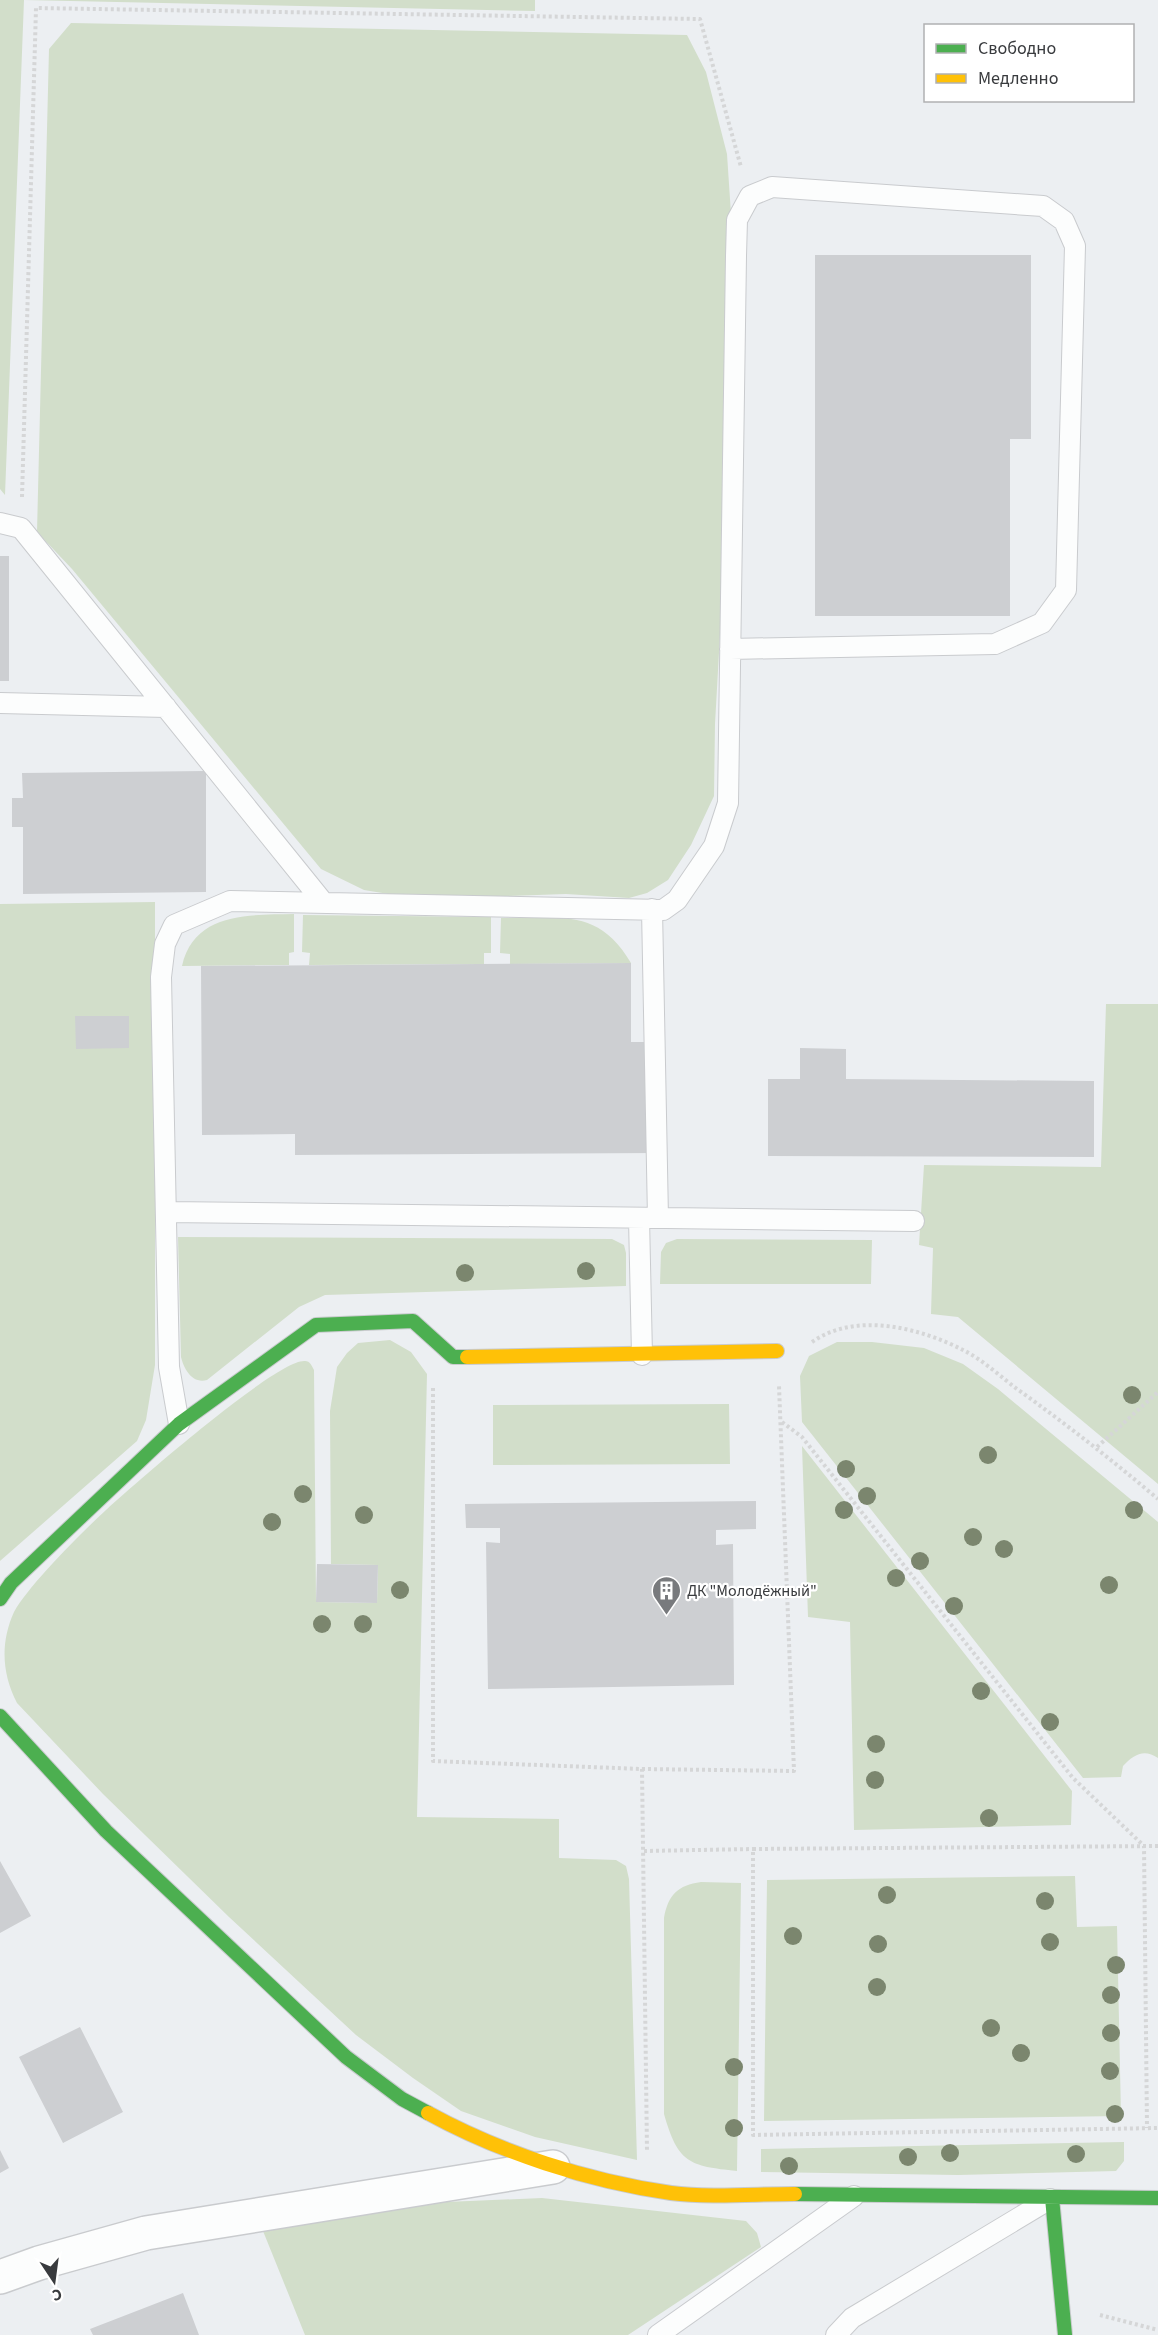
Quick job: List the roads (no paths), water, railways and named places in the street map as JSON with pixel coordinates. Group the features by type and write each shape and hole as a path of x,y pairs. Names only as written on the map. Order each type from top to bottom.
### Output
{"street":[{"path":"0,1599 11,1583 179,1424 316,1325 413,1321 453,1358 777,1351"},
{"path":"0,1716 106,1832 346,2057 402,2099 461,2131 553,2167 672,2193 1158,2198"},
{"path":"0,2277 39,2263 146,2233 553,2167"},
{"path":"1052,2198 1065,2335"}],"lane":[{"path":"179,1424 169,1367 161,977 165,944 174,925 230,901 663,910 677,900 714,846 728,803 730,649 737,220 750,196 772,187 1043,206 1064,221 1075,246 1066,590 1042,623 995,644 730,649"},
{"path":"0,523 21,528 323,902"},
{"path":"0,703 165,707"},
{"path":"642,1355 649,1218 652,909"},
{"path":"166,1212 914,1221"},
{"path":"658,2335 679,2329 857,2194"},
{"path":"836,2335 852,2318 1052,2198"}],"place":[{"name":"ДК \"Молодёжный\"","path":"666,1616"}]}
